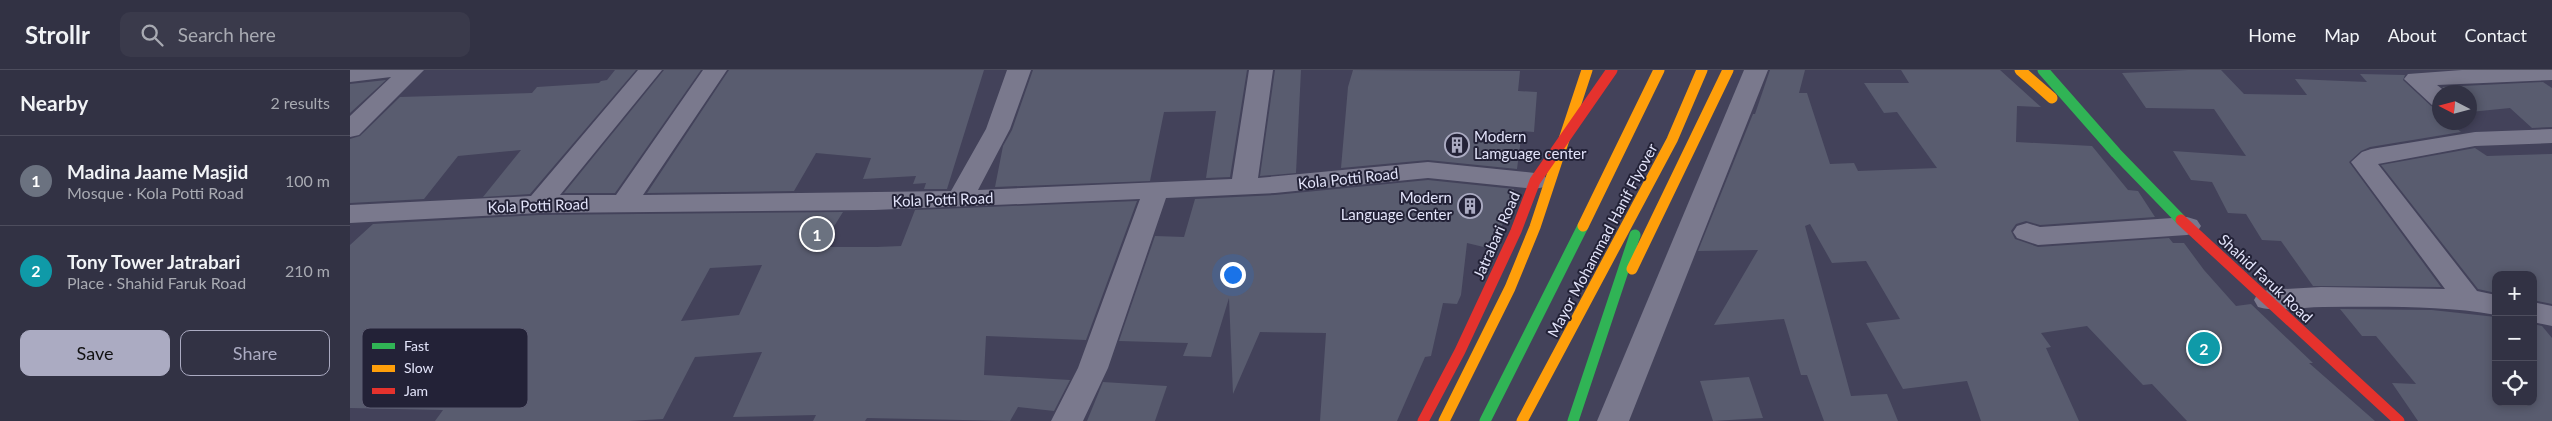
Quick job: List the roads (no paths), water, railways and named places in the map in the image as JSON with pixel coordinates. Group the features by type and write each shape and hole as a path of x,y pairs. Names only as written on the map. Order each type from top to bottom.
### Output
{"main road":[{"path":"1444,421 1510,288 1535,227 1587,70"},
{"name":"Jatrabari Road","path":"1423,421 1468,334 1516,231 1536,181 1612,70"},
{"name":"Mayor Mohammad Hanif Flyover","path":"1484,421 1513,368 1659,70"},
{"name":"Mayor Mohammad Hanif Flyover","path":"1522,421 1672,140 1702,70"},
{"path":"1560,421 1728,70"},
{"name":"Shahid Faruk Road","path":"2020,70 2116,153"},
{"name":"Shahid Faruk Road","path":"2043,70 2061,88 2116,153 2187,226 2399,421"},
{"path":"1573,421 1611,313 1635,235 1672,140"}],"street":[{"path":"350,75 395,70"},
{"path":"350,130 412,70"},
{"path":"539,204 650,70"},
{"path":"624,202 715,70"},
{"path":"960,199 998,129 1019,70"},
{"path":"1244,186 1261,70"},
{"path":"1613,421 1756,70"},
{"path":"2432,93 2416,80 2552,73"},
{"path":"2473,130 2483,139"},
{"path":"2482,303 2364,162 2370,157 2483,139 2552,136"},
{"name":"Kola Potti Road","path":"350,214 539,204 874,202 960,199 1244,186 1428,170 1536,181"},
{"path":"1067,421 1093,368 1156,190"},
{"path":"2027,232 2038,236 2187,226"},
{"path":"2268,300 2321,297 2482,303"},
{"path":"2537,313 2552,316"}],"place":[{"name":"Modern Lamguage center","path":"1457,145"},
{"name":"Modern Language Center","path":"1470,206"},
{"name":"Madina Jaame Masjid","path":"817,234"},
{"name":"Tony Tower Jatrabari","path":"2204,348"}]}
